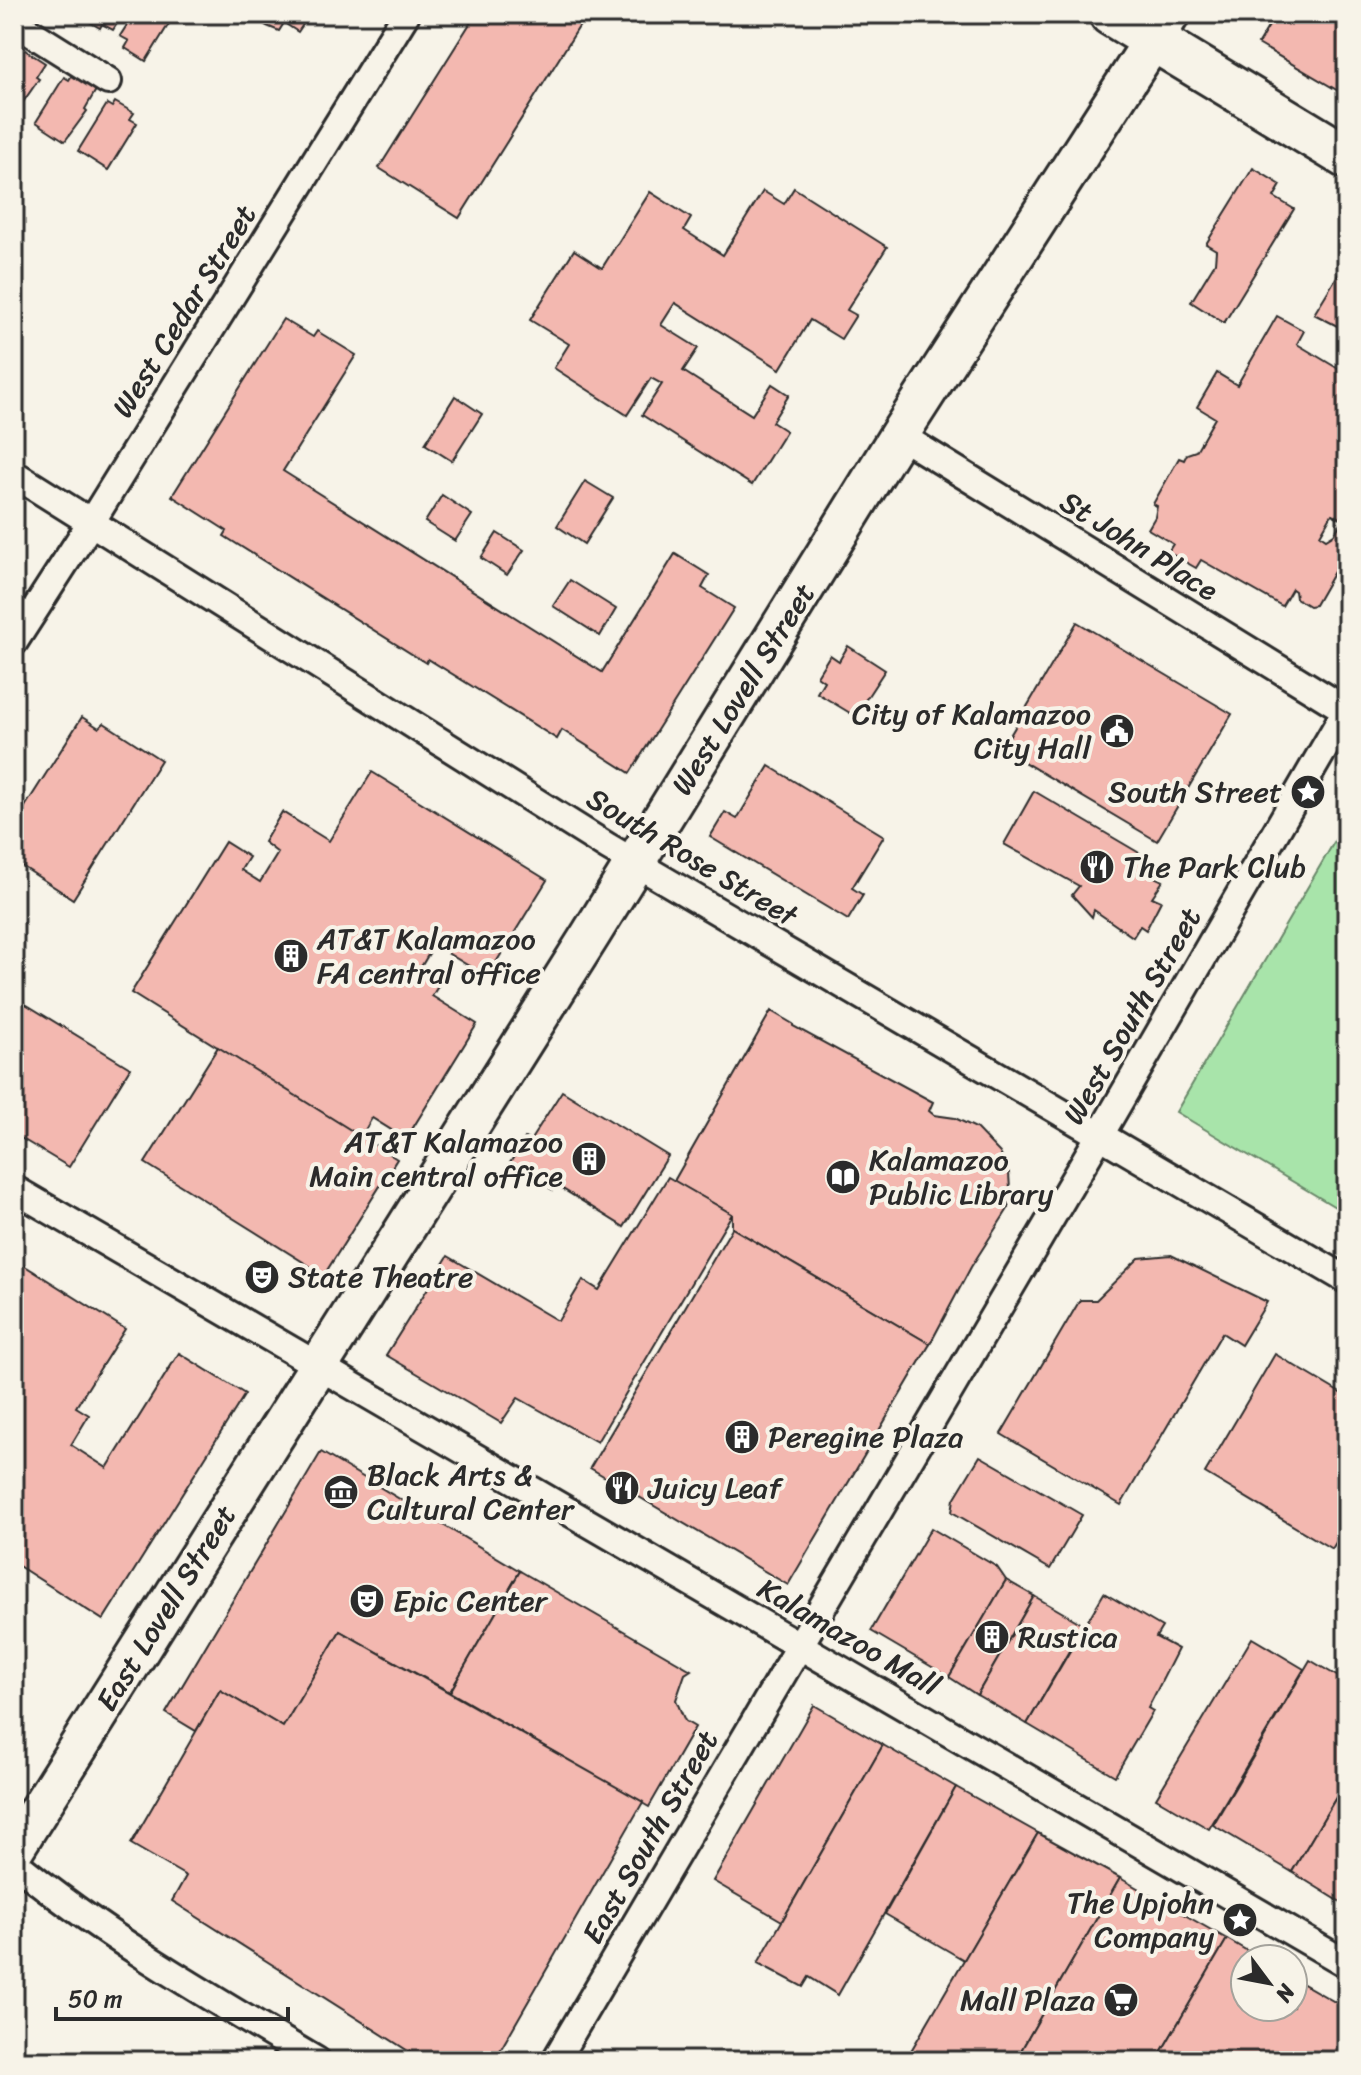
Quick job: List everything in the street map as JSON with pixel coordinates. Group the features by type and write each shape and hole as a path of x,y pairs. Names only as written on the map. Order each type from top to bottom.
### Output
{"main road":[{"path":"1111,14 1161,27 1347,157"}],"street":[{"name":"West Cedar Street","path":"14,642 406,14"},
{"path":"14,22 108,81"},
{"name":"West Lovell Street","path":"318,1366 636,862 899,435 1161,27"},
{"name":"St John Place","path":"899,435 1347,710"},
{"name":"South Rose Street","path":"14,474 636,862 1347,1280"},
{"name":"West South Street","path":"800,1644 1347,710"},
{"name":"Kalamazoo Mall","path":"14,1189 1347,1964"},
{"name":"East Lovell Street","path":"14,1849 318,1366"},
{"name":"East South Street","path":"555,2061 800,1644"},
{"path":"14,1862 54,1895 148,1960 317,2061"}],"green space":[{"path":"1347,820 1347,1214 1176,1112"}],"building":[{"path":"83,14 123,14 113,30 102,24 100,28 81,17"},
{"path":"134,14 175,14 146,61 125,48 129,41 120,36"},
{"path":"256,14 310,14 298,32 284,23 279,31 267,26 259,21"},
{"path":"476,14 587,14 459,218 379,168"},
{"path":"1276,14 1347,14 1347,96 1258,44"},
{"path":"17,45 45,63 36,77 39,79 23,102 14,96 14,49"},
{"path":"72,75 96,90 85,109 87,111 65,141 36,122 64,77 69,80"},
{"path":"115,102 134,113 130,119 137,123 108,170 78,151 107,104 112,107"},
{"path":"1253,168 1281,185 1274,197 1294,209 1224,323 1191,302 1215,263 1216,250 1206,244"},
{"path":"794,188 887,247 847,310 856,315 841,339 810,320 780,369 675,303 661,325 698,348 683,371 752,415 772,384 789,395 772,422 786,431 752,485 642,415 662,384 651,378 627,415 554,368 569,344 530,320 574,250 602,268 650,192 691,218 684,230 723,255 763,191 784,204"},
{"path":"1347,260 1347,331 1314,314"},
{"path":"1277,316 1304,331 1297,344 1347,374 1347,549 1315,605 1309,606 1296,598 1292,589 1282,606 1201,560 1196,568 1168,552 1173,544 1148,529 1155,517 1157,506 1153,504 1179,458 1184,460 1187,454 1196,451 1215,418 1197,407 1217,373 1237,385","holes":["1332,514 1343,520 1334,534 1326,539 1320,535"]},
{"path":"283,319 313,337 317,331 356,355 283,471 602,672 675,554 709,575 702,588 734,608 630,773 562,730 557,739 428,659 426,663 224,536 227,531 172,496"},
{"path":"455,396 482,414 452,461 425,444"},
{"path":"585,481 613,498 584,544 557,526"},
{"path":"442,495 472,515 455,541 425,522"},
{"path":"497,533 524,550 507,575 481,558"},
{"path":"570,580 616,609 600,636 553,606"},
{"name":"City of Kalamazoo City Hall","path":"1077,622 1232,714 1157,841 1002,749"},
{"path":"848,646 885,670 855,716 817,693 824,681 817,676 830,655 839,661"},
{"path":"82,717 99,728 104,723 161,760 73,899 14,861 14,824"},
{"path":"769,766 884,836 852,888 863,895 848,920 710,837 725,812 737,819"},
{"name":"AT&T Kalamazoo FA central office","path":"372,772 547,880 487,977 434,945 421,967 442,980 432,996 477,1024 406,1139 372,1118 361,1137 131,993 225,842 249,857 241,870 260,882 278,853 264,842 282,812 329,841"},
{"name":"The Park Club","path":"1034,791 1153,861 1146,873 1163,881 1152,897 1161,901 1146,930 1140,926 1133,937 1094,910 1092,917 1072,895 1079,886 1004,844"},
{"path":"14,997 130,1068 69,1167 14,1134"},
{"name":"Kalamazoo Public Library","path":"771,1011 933,1102 929,1111 934,1115 955,1118 976,1128 1000,1153 1009,1173 1008,1209 971,1267 930,1344 732,1228 732,1214 674,1181"},
{"path":"218,1047 397,1159 324,1275 145,1163"},
{"name":"AT&T Kalamazoo Main central office","path":"562,1091 668,1156 624,1227 556,1185 553,1190 510,1163 525,1138 530,1141"},
{"path":"668,1177 732,1214 597,1442 518,1398 501,1423 386,1355 448,1256 558,1321 583,1280 599,1290"},
{"name":"Peregine Plaza","path":"732,1228 930,1344 788,1585 590,1468"},
{"path":"1171,1255 1267,1302 1241,1345 1222,1333 1121,1505 1001,1434 1080,1300 1096,1300 1139,1258"},
{"path":"14,1259 125,1329 76,1407 89,1415 71,1445 107,1468 179,1353 245,1394 103,1620 14,1563"},
{"path":"1275,1354 1347,1397 1347,1524 1332,1549 1205,1473"},
{"name":"Epic Center","path":"321,1452 520,1571 450,1692 340,1631 283,1727 220,1690 196,1731 166,1713"},
{"path":"980,1456 1082,1515 1050,1569 952,1512 954,1499"},
{"path":"931,1528 997,1567 1006,1580 949,1677 871,1631"},
{"path":"520,1571 691,1670 685,1674 676,1700 685,1721 695,1727 649,1807 450,1692"},
{"name":"Rustica","path":"1006,1580 1034,1596 977,1695 949,1677"},
{"path":"1104,1593 1162,1627 1156,1637 1178,1649 1148,1708 1153,1711 1115,1776 1027,1724"},
{"path":"1034,1596 1084,1625 1027,1724 977,1695"},
{"path":"340,1631 643,1802 494,2061 424,2061 172,1901 186,1876 131,1844 220,1690 283,1727"},
{"path":"1252,1638 1304,1669 1209,1829 1156,1798"},
{"path":"1310,1660 1347,1682 1347,1779 1292,1872 1213,1825"},
{"path":"814,1705 883,1745 782,1921 713,1881"},
{"path":"883,1745 956,1787 838,1995 809,1977 803,1987 758,1963"},
{"path":"1347,1779 1347,1906 1292,1872"},
{"path":"956,1787 1038,1833 964,1960 885,1914"},
{"path":"1038,1833 1120,1878 1015,2061 905,2061"},
{"name":"Mall Plaza","path":"1120,1878 1227,1939 1156,2061 1015,2061"},
{"path":"1227,1939 1234,1943 1229,1943 1229,2023 1309,2023 1309,1987 1347,2009 1347,2061 1156,2061"}],"place":[{"name":"City of Kalamazoo City Hall","path":"1117,731"},
{"name":"South Street","path":"1308,792"},
{"name":"The Park Club","path":"1097,867"},
{"name":"AT&T Kalamazoo FA central office","path":"291,956"},
{"name":"AT&T Kalamazoo Main central office","path":"589,1159"},
{"name":"Kalamazoo Public Library","path":"843,1177"},
{"name":"State Theatre","path":"262,1277"},
{"name":"Peregine Plaza","path":"742,1437"},
{"name":"Juicy Leaf","path":"622,1488"},
{"name":"Black Arts & Cultural Center","path":"341,1492"},
{"name":"Epic Center","path":"367,1601"},
{"name":"Rustica","path":"992,1637"},
{"name":"The Upjohn Company","path":"1240,1920"},
{"name":"Mall Plaza","path":"1121,2000"}]}
